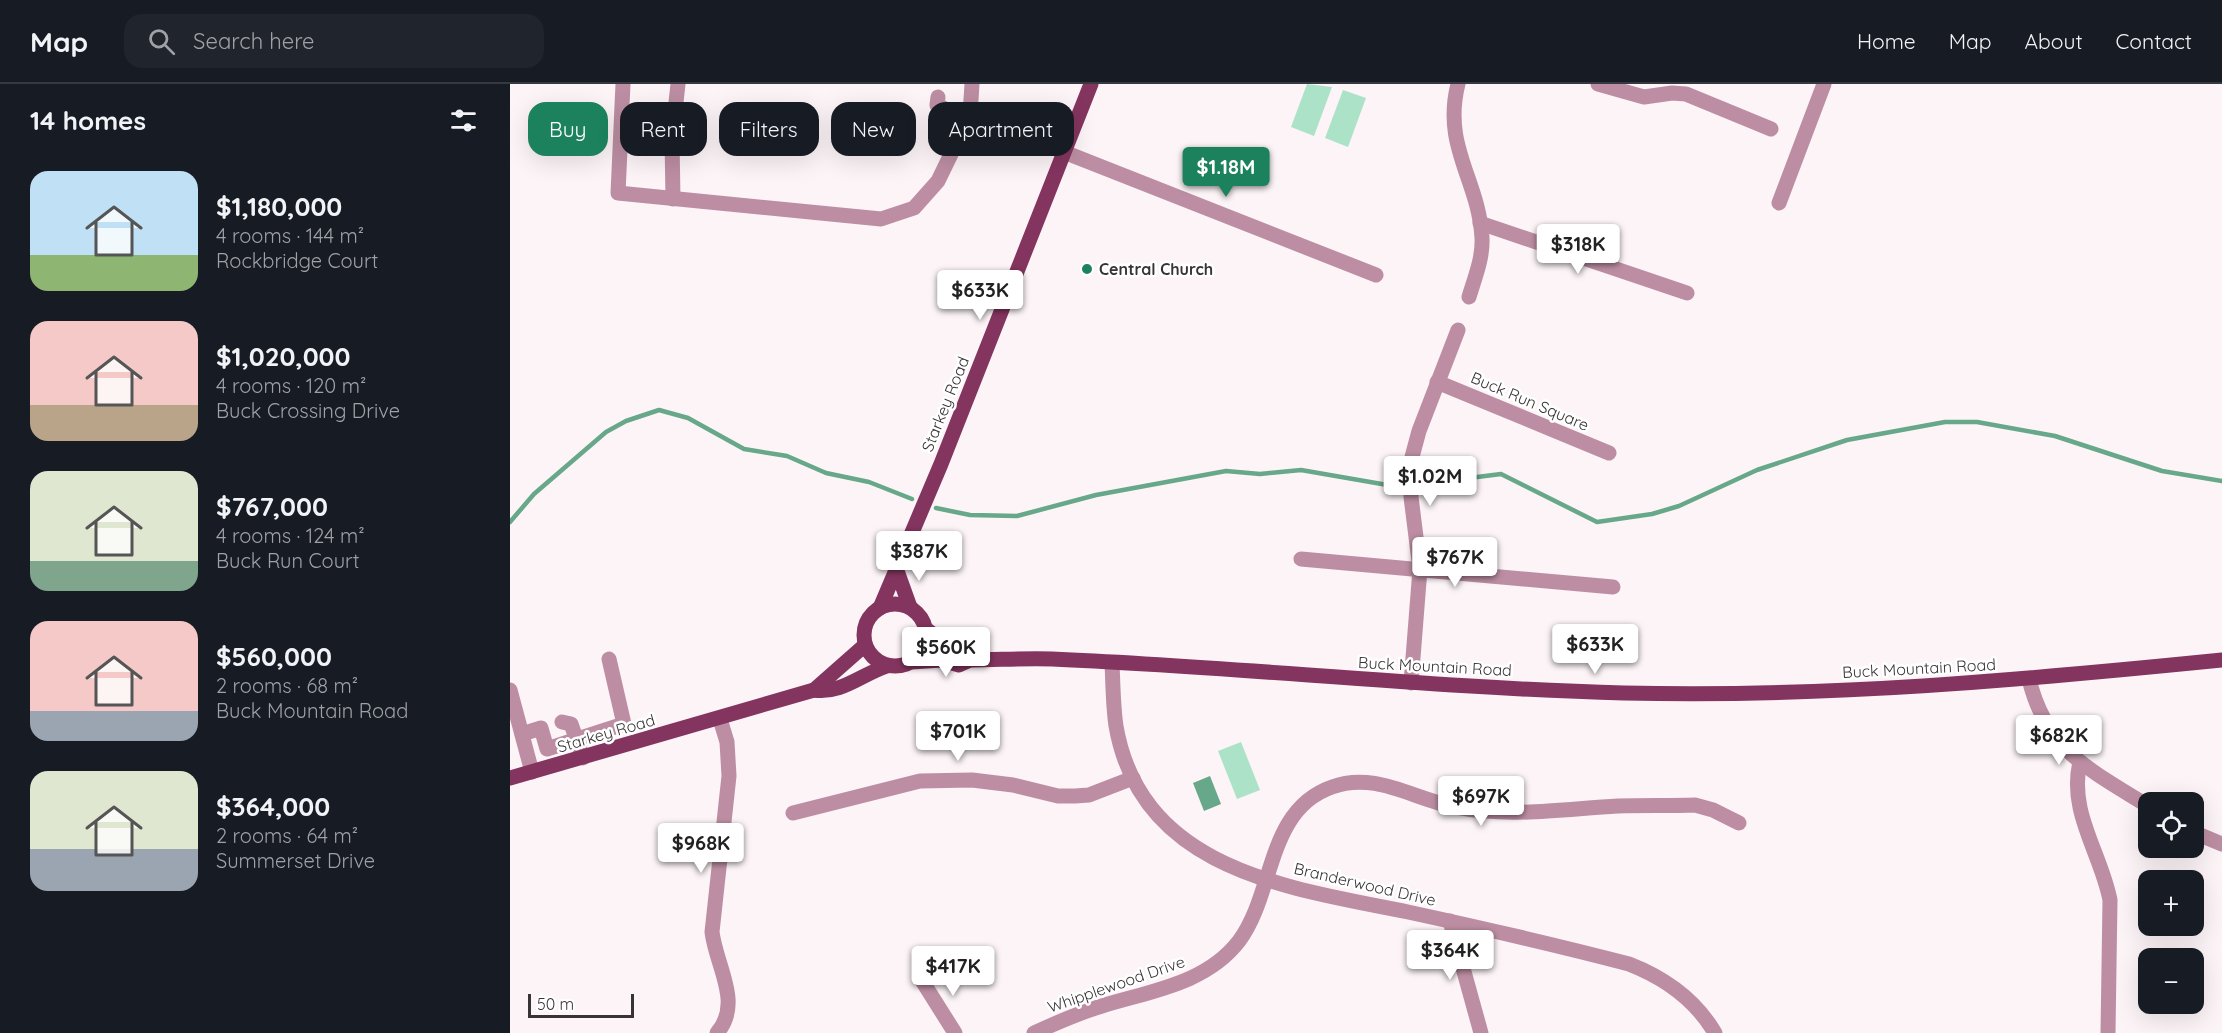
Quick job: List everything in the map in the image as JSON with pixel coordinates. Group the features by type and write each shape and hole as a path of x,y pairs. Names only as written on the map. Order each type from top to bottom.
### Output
{"main road":[{"name":"Starkey Road","path":"1074,127 1091,84"},
{"name":"Starkey Road","path":"879,608 941,464 1063,156"},
{"path":"896,568 910,607"},
{"path":"926,629 924,648 910,662 887,666 878,661 865,645 866,623 879,608 889,604 910,607 917,612 926,629 941,641 964,653 970,660"},
{"name":"Starkey Road","path":"814,690 865,645"},
{"name":"Buck Mountain Road","path":"910,662 942,660 959,665 970,660 1051,659 1411,683 1626,693 1766,693 2030,679 2222,660"},
{"name":"Starkey Road","path":"510,778 814,690 830,692 860,676 887,666"}],"street":[{"path":"623,84 618,193 881,219 914,208 938,181 950,156"},
{"path":"673,199 672,139 678,84"},
{"path":"970,102 972,84"},
{"path":"1458,84 1452,119 1455,142 1480,223 1481,258 1469,297"},
{"path":"1598,84 1644,98 1672,93 1686,94 1771,129"},
{"path":"1779,203 1824,84"},
{"path":"937,102 938,98"},
{"path":"1074,154 1376,275"},
{"path":"1480,223 1687,293"},
{"path":"1411,683 1420,569 1411,497 1411,468 1419,430 1458,330"},
{"name":"Buck Run Square","path":"1437,382 1610,453"},
{"path":"1301,560 1612,587"},
{"path":"550,725 547,749 624,724 609,659"},
{"name":"Branderwood Drive","path":"1112,663 1116,727 1133,778 1147,802 1185,841 1231,868 1319,894 1574,950 1650,972 1691,1001 1715,1033"},
{"path":"2030,679 2035,702 2045,724 2056,740 2080,762 2138,800"},
{"path":"510,690 532,772"},
{"path":"717,1033 729,1014 729,998 714,950 712,932 729,776 727,742 720,719"},
{"path":"522,734 550,725 571,724 583,758"},
{"path":"2080,762 2077,790 2082,817 2110,900 2108,1033"},
{"path":"793,813 928,780 972,780 1012,784 1058,796 1075,796 1089,795 1133,778"},
{"name":"Whipplewood Drive","path":"1034,1033 1101,1006 1159,990 1209,968 1225,956 1249,925 1281,836 1302,806 1316,794 1348,782 1383,784 1455,807 1490,811 1695,806 1713,810 1738,823"},
{"path":"2204,837 2222,844"},
{"path":"1450,921 1481,1033"},
{"path":"921,979 955,1033"}],"shaded area":[{"path":"1307,84 1332,87 1314,136 1291,127"},
{"path":"1343,90 1366,98 1348,147 1325,138"},
{"path":"1241,742 1260,790 1237,799 1218,751"},
{"path":"1210,776 1221,804 1204,811 1193,783"}],"waterway":[{"path":"510,522 534,494 606,432 626,421 659,410 688,418 744,449 787,456 826,473 869,482 912,499"},
{"path":"1422,484 1501,474 1597,522 1652,514 1679,506 1757,470 1847,440 1945,422 1977,422 2055,436 2162,471 2222,481"},
{"path":"936,508 970,515 1017,516 1096,495 1226,471 1260,474 1301,470 1399,487"}],"place":[{"name":"Central Church","path":"1087,269"}]}
